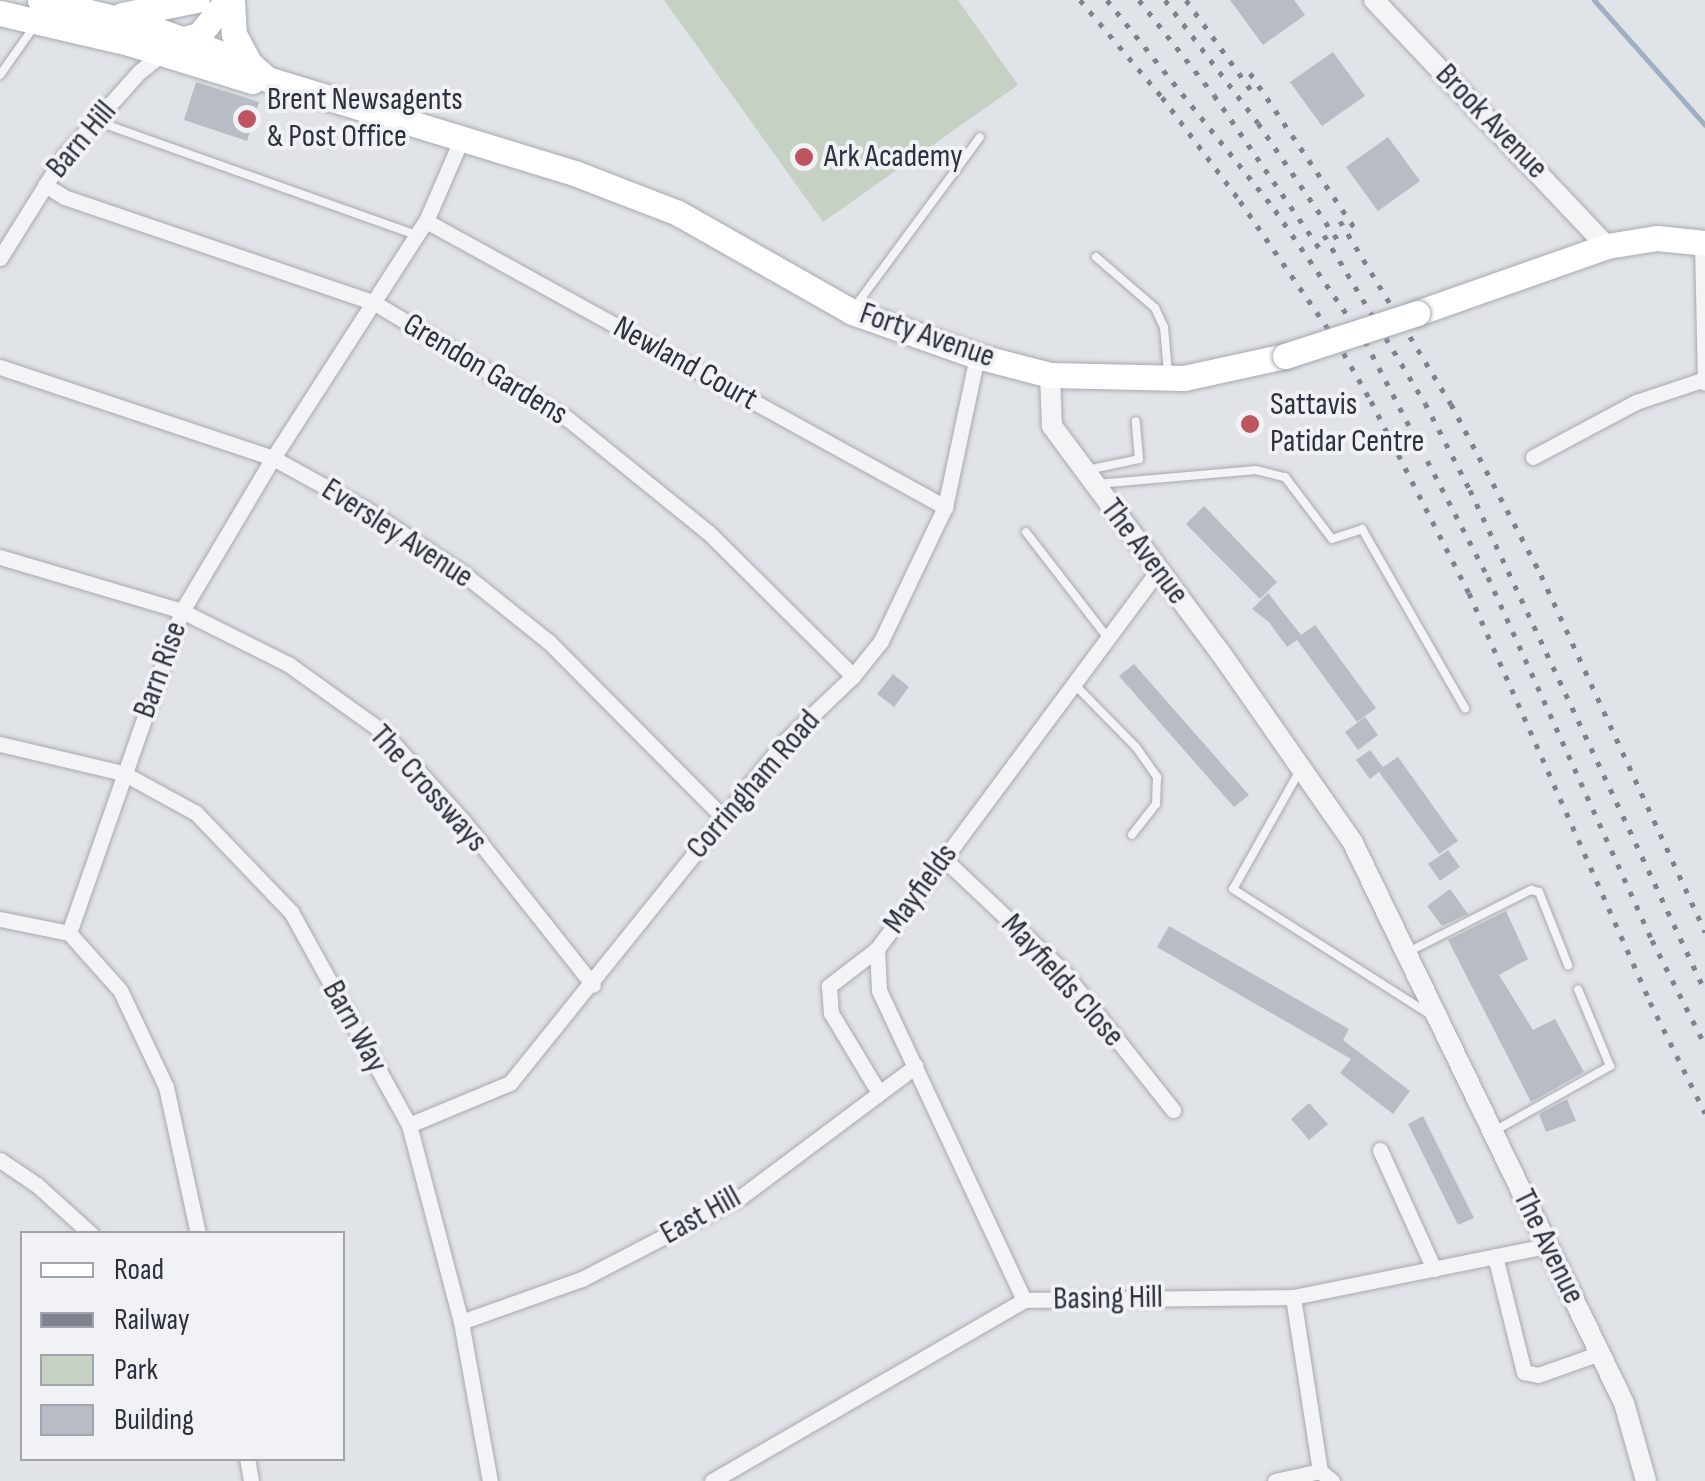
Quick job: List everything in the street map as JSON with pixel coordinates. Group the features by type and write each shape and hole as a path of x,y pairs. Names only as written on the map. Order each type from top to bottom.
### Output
{"main road":[{"path":"107,17 200,0"},
{"path":"174,46 200,0"},
{"path":"41,7 174,46 199,35 230,0"},
{"path":"230,0 234,34 258,71"},
{"path":"0,13 41,7 107,17 174,46"},
{"name":"Forty Avenue","path":"174,46 577,174 678,213 852,312 978,356 1050,375 1184,378 1285,356 1607,246 1657,238 1703,243"}],"street":[{"name":"Brook Avenue","path":"1374,0 1607,246"},
{"name":"Barn Hill","path":"0,258 45,185 96,121 139,72 174,46"},
{"name":"Barn Rise","path":"69,933 182,611 274,458 422,228 462,138"},
{"name":"Grendon Gardens","path":"45,185 64,197 372,302 568,419 710,533 853,676"},
{"name":"Newland Court","path":"422,228 945,507"},
{"path":"1532,456 1636,402 1705,381 1703,243"},
{"name":"Corringham Road","path":"409,1125 510,1083 593,985 784,742 853,676 881,642 945,507 978,356"},
{"name":"Eversley Avenue","path":"0,367 274,458 364,508 464,574 548,642 724,817"},
{"name":"The Avenue","path":"1050,375 1052,426 1302,768 1353,844 1624,1403 1646,1481"},
{"name":"The Crossways","path":"0,557 182,611 288,664 384,732 463,822 593,985"},
{"name":"Mayfields","path":"1024,1300 880,990 877,949 1158,570"},
{"name":"Barn Way","path":"0,744 123,774 196,813 292,912 409,1125 460,1322 490,1481"},
{"name":"Mayfields Close","path":"943,858 1062,970 1173,1110"},
{"path":"0,919 69,933 120,990 166,1087 197,1231"},
{"path":"877,949 828,986 831,1012 879,1094"},
{"name":"East Hill","path":"460,1322 582,1280 742,1196 916,1066"},
{"path":"1380,1150 1434,1269"},
{"path":"0,1160 37,1185 87,1231"},
{"name":"Basing Hill","path":"712,1481 1024,1300 1293,1298 1548,1246"},
{"path":"1495,1256 1524,1372 1538,1375 1600,1353"},
{"path":"1275,1481 1326,1476 1293,1298"}],"lane":[{"path":"0,75 28,42 41,7"},
{"path":"96,121 422,228"},
{"path":"852,312 980,137"},
{"path":"1096,257 1155,308 1164,328 1168,377"},
{"path":"1088,478 1140,459 1136,420"},
{"path":"1088,478 1256,470 1285,476 1332,539 1362,530 1464,708"},
{"path":"1026,532 1108,638"},
{"path":"1074,684 1136,747 1157,777 1156,804 1132,835"},
{"path":"1302,768 1233,889 1438,1018"},
{"path":"1406,952 1532,890 1539,892 1568,965"},
{"path":"1492,1132 1610,1066 1578,988"}],"green space":[{"path":"664,0 958,0 1018,85 823,222"}],"building":[{"path":"1230,0 1294,0 1305,15 1263,45"},
{"path":"1333,52 1365,96 1322,126 1290,82"},
{"path":"196,82 259,102 247,141 184,120"},
{"path":"1388,137 1420,181 1378,211 1346,167"},
{"path":"1204,506 1277,582 1260,599 1186,524"},
{"path":"1268,593 1301,635 1315,625 1376,708 1357,722 1297,640 1287,647 1269,622 1252,609"},
{"path":"1134,664 1249,795 1234,807 1119,676"},
{"path":"893,674 909,687 894,707 877,694"},
{"path":"1365,717 1378,735 1358,750 1345,732"},
{"path":"1370,750 1383,767 1398,757 1458,841 1439,854 1379,772 1370,779 1356,760"},
{"path":"1448,850 1460,867 1440,881 1428,864"},
{"path":"1450,889 1468,914 1442,926 1427,906"},
{"path":"1506,911 1528,959 1499,975 1533,1030 1555,1019 1584,1072 1531,1102 1448,940"},
{"path":"1169,926 1349,1029 1343,1040 1410,1091 1393,1114 1340,1073 1351,1059 1157,947"},
{"path":"1567,1099 1576,1121 1546,1132 1539,1114"},
{"path":"1309,1103 1328,1124 1309,1140 1291,1119"},
{"path":"1423,1116 1474,1218 1458,1225 1408,1124"}],"waterway":[{"path":"1594,0 1705,125"}],"railway":[{"path":"1080,0 1162,97 1240,201 1336,340 1371,401 1469,593 1650,1002 1705,1113"},
{"path":"1107,0 1275,210 1365,341 1488,577 1652,940 1705,1045"},
{"path":"1139,0 1214,95 1324,255"},
{"path":"1165,0 1258,123 1340,243"},
{"path":"1186,0 1253,93"},
{"path":"1250,73 1356,230"},
{"path":"1340,221 1451,404 1541,575 1705,932"},
{"path":"1324,235 1425,403 1470,490 1705,991"}],"place":[{"name":"Brent Newsagents & Post Office","path":"247,119"},
{"name":"Ark Academy","path":"804,157"},
{"name":"Sattavis Patidar Centre","path":"1250,424"}]}
